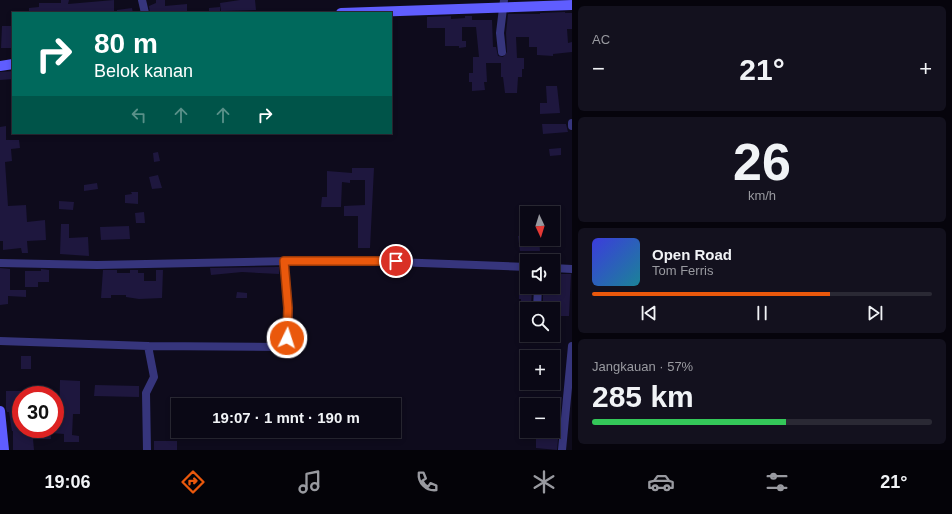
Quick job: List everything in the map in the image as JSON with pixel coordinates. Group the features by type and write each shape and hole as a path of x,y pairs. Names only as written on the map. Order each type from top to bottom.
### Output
{"street":[{"path":"142,0 145,12"},
{"path":"502,52 500,33 504,4"},
{"path":"352,12 504,4 572,5"},
{"path":"0,66 12,64"},
{"path":"0,263 97,265 284,261 396,261 520,267"},
{"path":"0,341 148,346 281,347 287,338 289,324 284,261"},
{"path":"560,268 572,269"},
{"path":"147,450 146,393 154,377 148,346"},
{"path":"562,450 569,422 572,346"},
{"path":"0,411 4,450"}],"building":[{"path":"61,0 69,0 68,4 114,0 114,11 29,12 29,8 39,7 39,3 61,3"},
{"path":"156,0 165,0 165,6 187,4 187,12 150,12 149,6 156,3"},
{"path":"240,0 255,0 256,10 221,11 220,3"},
{"path":"220,7 220,12 209,12 209,8"},
{"path":"132,8 133,12 117,12 117,10"},
{"path":"572,13 572,29 567,29 568,43 572,42 572,52 553,54 553,56 537,55 537,47 529,47 529,37 516,37 517,58 524,58 522,77 518,77 517,93 505,93 503,77 501,77 501,63 486,63 487,82 484,82 485,90 472,91 472,82 469,82 469,73 473,73 473,57 479,57 476,27 462,27 462,41 466,41 466,47 459,48 459,46 445,46 445,28 427,28 427,17 451,16 451,19 472,16 472,20 492,20 493,47 496,47 498,56 503,57 507,52 506,33 508,14"},
{"path":"2,26 12,26 12,48 1,48"},
{"path":"12,71 12,79 0,80 0,72"},
{"path":"546,86 557,86 560,113 540,114 540,103 547,103"},
{"path":"542,124 566,124 568,132 543,134"},
{"path":"6,126 6,140 19,140 20,148 11,149 12,161 5,162 8,206 26,205 27,222 45,220 46,240 27,241 28,253 22,253 21,248 3,250 3,241 0,241 0,127"},
{"path":"561,148 561,155 550,156 549,149"},
{"path":"158,152 160,161 154,162 153,153"},
{"path":"352,168 374,168 370,248 358,248 358,216 344,216 344,206 365,205 365,180 350,180 350,183 342,182 341,207 321,207 322,197 327,197 327,171 352,173"},
{"path":"158,175 162,188 152,189 149,177"},
{"path":"97,183 98,189 84,191 84,185"},
{"path":"131,192 138,192 138,204 125,203 125,195 132,194"},
{"path":"59,201 74,202 73,210 59,209"},
{"path":"144,212 145,223 136,223 135,213"},
{"path":"61,224 69,224 69,238 88,237 89,256 60,254"},
{"path":"129,226 130,239 101,240 100,227"},
{"path":"518,236 520,236 520,246 540,246 540,251 520,251"},
{"path":"279,267 279,274 242,272 211,275 210,268"},
{"path":"0,268 10,269 10,290 26,290 26,297 8,296 8,304 0,305"},
{"path":"41,269 49,270 49,282 38,282 38,287 25,287 25,271 41,271"},
{"path":"103,270 117,270 117,273 130,273 130,270 138,270 138,273 144,273 144,281 156,281 156,270 163,270 162,298 139,299 126,297 126,295 111,295 111,298 101,298"},
{"path":"560,274 571,274 569,316 560,316 560,302 543,302 543,294 560,294"},
{"path":"519,291 520,294 532,294 531,302 521,302 521,299 519,299"},
{"path":"237,292 247,293 247,298 236,298"},
{"path":"21,356 31,356 31,369 21,369"},
{"path":"60,380 80,381 80,414 73,414 72,435 79,436 79,442 64,442 64,386 60,386"},
{"path":"95,385 139,386 139,397 94,396"},
{"path":"6,391 12,391 12,431 9,412 7,412 6,409"},
{"path":"562,397 560,418 560,398 549,398"},
{"path":"13,438 51,438 33,439 34,450 13,450"},
{"path":"536,438 558,438 557,450 536,448"},
{"path":"154,441 177,441 177,450 154,450"}],"route":[{"path":"287,338 289,324 284,261 396,261"}]}
